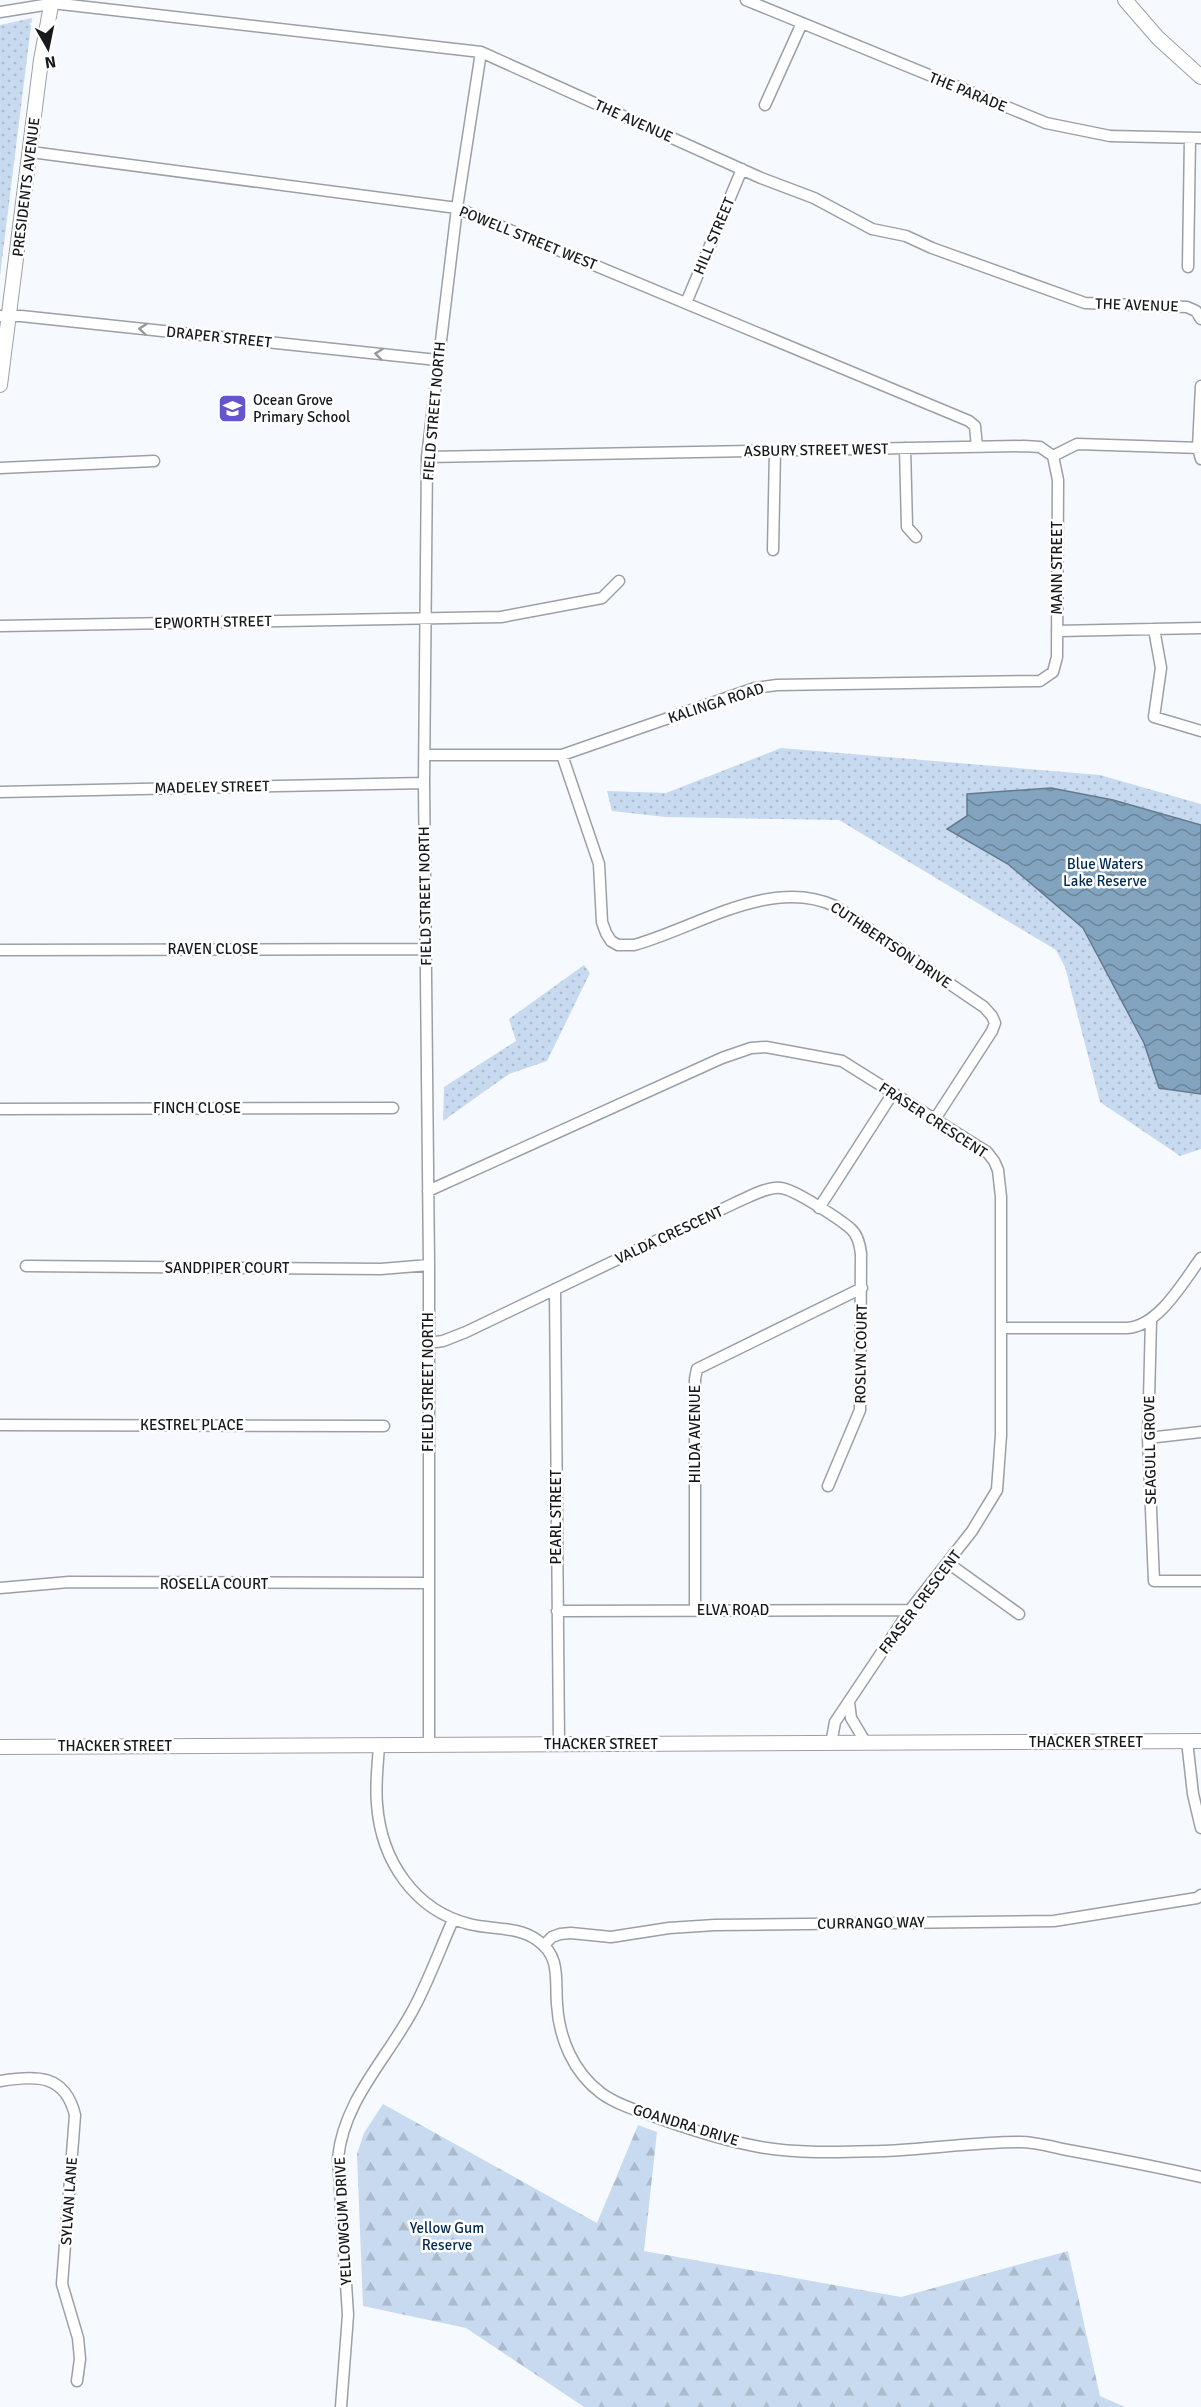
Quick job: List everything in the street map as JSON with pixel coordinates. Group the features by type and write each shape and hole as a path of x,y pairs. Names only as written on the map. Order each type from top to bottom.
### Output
{"street":[{"name":"THE PARADE","path":"746,0 1046,123 1110,135 1196,138"},
{"path":"1125,0 1158,38 1201,76"},
{"name":"THE AVENUE","path":"0,12 48,2 481,52 742,169 814,198 872,229 906,236 932,248 1085,303 1187,307 1199,315"},
{"name":"PRESIDENTS AVENUE","path":"0,385 4,315 31,152 48,2"},
{"path":"765,105 802,23"},
{"name":"FIELD STREET NORTH","path":"429,1744 429,1265 424,783 427,457 456,208 481,52"},
{"path":"1188,267 1196,138"},
{"name":"POWELL STREET WEST","path":"31,152 456,208 969,421 975,426 977,447"},
{"name":"HILL STREET","path":"686,303 742,169"},
{"name":"DRAPER STREET","path":"4,315 437,360"},
{"path":"1053,456 1077,444 1200,452 1201,386"},
{"name":"ASBURY STREET WEST","path":"427,457 977,447 1040,447 1053,456"},
{"path":"905,448 907,527 916,537"},
{"path":"773,550 775,451"},
{"name":"MANN STREET","path":"1048,677 1056,666 1057,631 1058,480 1053,456"},
{"path":"0,468 154,461"},
{"name":"EPWORTH STREET","path":"0,626 501,617 602,598 619,581"},
{"path":"1057,631 1201,628"},
{"path":"1154,629 1161,668 1154,717 1201,730"},
{"name":"KALINGA ROAD","path":"425,755 562,755 755,688 798,684 1031,682 1048,677"},
{"name":"CUTHBERTSON DRIVE","path":"562,755 599,864 602,922 611,941 618,945 634,945 741,905 788,897 819,898 835,906 984,1007 995,1023 992,1031 935,1119"},
{"name":"MADELEY STREET","path":"0,792 424,783"},
{"name":"RAVEN CLOSE","path":"0,950 426,949"},
{"name":"FRASER CRESCENT","path":"428,1191 722,1058 752,1048 781,1048 842,1061 987,1152 994,1161 998,1170 1000,1197 1001,1328 1000,1456 996,1490 992,1502 948,1563 910,1610 835,1722 831,1744"},
{"path":"819,1208 893,1093"},
{"name":"FINCH CLOSE","path":"0,1109 393,1108"},
{"name":"VALDA CRESCENT","path":"429,1343 454,1338 766,1190 781,1187 851,1229 856,1236 861,1254 862,1288"},
{"path":"1001,1328 1143,1326 1151,1320 1201,1258"},
{"name":"SANDPIPER COURT","path":"26,1266 381,1269 429,1265"},
{"name":"ROSLYN COURT","path":"828,1486 860,1410 862,1288"},
{"name":"HILDA AVENUE","path":"694,1610 695,1379 697,1369 862,1288"},
{"name":"PEARL STREET","path":"555,1289 559,1744"},
{"name":"SEAGULL GROVE","path":"1151,1320 1148,1438 1154,1581 1201,1581"},
{"name":"KESTREL PLACE","path":"0,1425 384,1426"},
{"path":"1148,1438 1201,1432"},
{"path":"948,1563 1019,1614"},
{"name":"ROSELLA COURT","path":"0,1588 69,1582 428,1583"},
{"name":"ELVA ROAD","path":"557,1611 910,1610"},
{"path":"849,1702 851,1718 866,1743"},
{"path":"1194,1741 1193,1794 1201,1828"},
{"name":"THACKER STREET","path":"0,1747 1194,1741"},
{"path":"379,1745 376,1802 382,1840 398,1871 421,1900 453,1920 493,1929 524,1932 544,1945"},
{"name":"CURRANGO WAY","path":"544,1945 552,1937 560,1934 580,1933 611,1937 669,1928 714,1925 1054,1921 1146,1908 1197,1898 1201,1895"},
{"name":"YELLOWGUM DRIVE","path":"340,2407 348,2315 338,2158 341,2133 351,2107 415,2008 453,1920"},
{"name":"GOANDRA DRIVE","path":"544,1945 554,1960 558,1974 557,2002 563,2039 585,2080 620,2104 677,2125 759,2147 801,2151 883,2151 1023,2142 1201,2177"},
{"name":"SYLVAN LANE","path":"0,2081 28,2077 48,2079 62,2088 71,2100 75,2115 62,2284 78,2338 80,2359 77,2381"}],"green space":[{"path":"32,18 0,276 0,25"},
{"name":"Blue Waters Lake Reserve","path":"781,748 1100,775 1201,804 1201,1149 1180,1156 1100,1102 1065,967 1056,950 839,820 665,817 612,811 607,791 666,793"},
{"path":"584,965 590,973 547,1061 509,1074 443,1121 444,1087 516,1041 509,1019"},
{"name":"Yellow Gum Reserve","path":"383,2104 597,2223 638,2125 657,2132 644,2251 901,2297 1068,2251 1100,2396 1125,2407 584,2407 466,2328 363,2306 357,2154 364,2133"}],"water":[{"path":"1051,788 1113,800 1201,825 1201,1094 1159,1088 1144,1043 1083,928 1008,864 947,829 967,816 967,794"}],"place":[{"name":"Ocean Grove Primary School","path":"232,409"}]}
